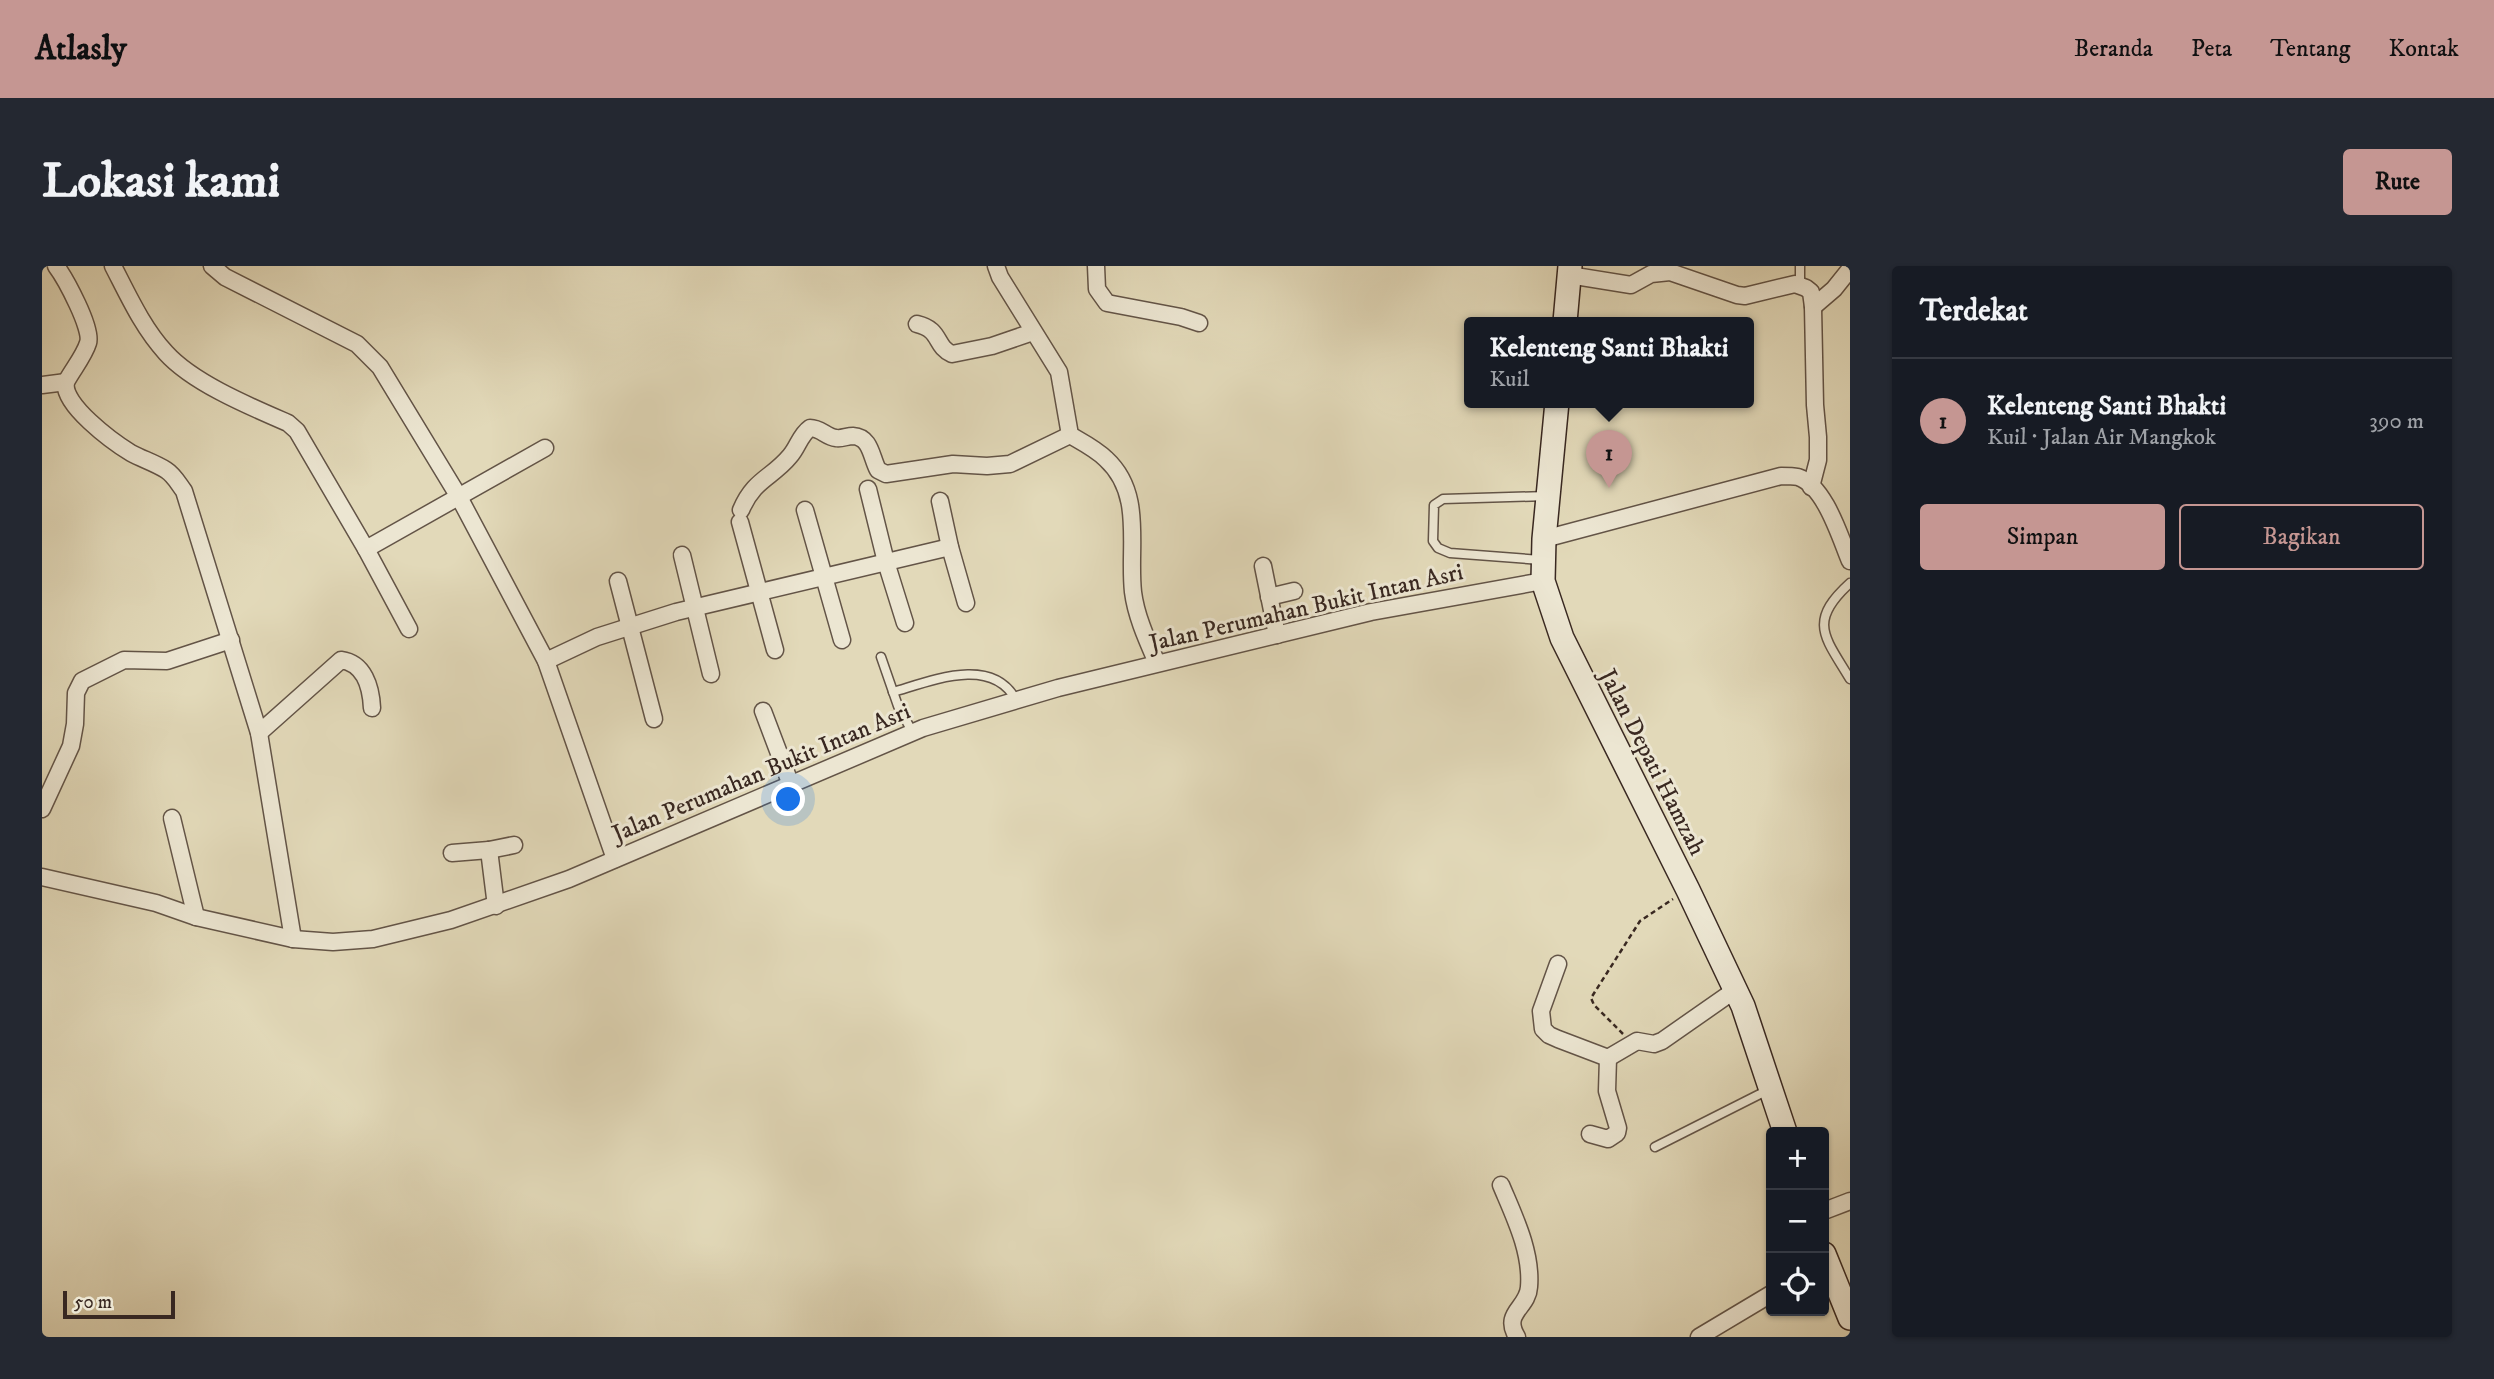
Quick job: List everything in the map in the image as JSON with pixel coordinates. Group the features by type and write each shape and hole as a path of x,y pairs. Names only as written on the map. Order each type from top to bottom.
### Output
{"main road":[{"path":"1565,317 1569,270"},
{"name":"Jalan Depati Hamzah","path":"1557,408 1544,560 1562,638 1735,990 1783,1127"},
{"path":"1829,1270 1846,1311 1850,1334"}],"street":[{"path":"56,266 84,319 89,337 65,382 68,397 88,419 131,453 165,470 184,491 259,733 293,939"},
{"path":"113,266 152,336 176,362 196,377 288,423 297,431 409,629"},
{"path":"212,266 225,276 357,344 370,355 401,398 459,497 546,661 615,859"},
{"path":"996,266 1000,277 1059,372 1070,435 1105,457 1116,469 1127,491 1133,522 1133,594 1157,663"},
{"path":"1096,266 1097,289 1107,303 1199,323"},
{"path":"1813,307 1834,289 1850,269"},
{"path":"1569,270 1631,285 1651,274 1670,272 1737,295 1757,294 1795,284 1811,292 1818,460 1811,487 1829,510 1850,561"},
{"path":"917,324 932,329 945,349 952,354 992,346 1033,332"},
{"path":"42,385 65,382"},
{"path":"775,650 758,592 741,516 754,486 787,459 810,428 820,429 835,438 851,436 864,439 869,444 878,470 886,474 953,464 1010,464 1070,435"},
{"path":"366,549 545,448"},
{"name":"Jalan Perumahan Bukit Intan Asri","path":"42,877 293,939 333,942 373,939 496,906 956,717 1157,663 1371,612 1544,560 1781,476 1800,478 1811,487"},
{"path":"868,489 905,623"},
{"path":"940,501 966,603"},
{"path":"805,510 842,640"},
{"path":"546,661 577,645 628,626 950,547"},
{"path":"682,555 711,674"},
{"path":"1263,566 1277,635"},
{"path":"618,581 654,719"},
{"path":"1269,597 1294,591"},
{"path":"42,809 71,746 76,693 82,681 124,660 167,661 231,640"},
{"path":"259,733 341,660 354,665 363,675 370,686 372,708"},
{"path":"763,710 791,785"},
{"path":"172,818 196,917"},
{"path":"452,853 514,845"},
{"path":"489,850 496,906"},
{"path":"42,862 42,869"},
{"path":"1559,964 1541,1011 1543,1029 1549,1035 1608,1058 1619,1054 1637,1041 1654,1044 1662,1041 1735,990"},
{"path":"1590,1134 1608,1139 1617,1133 1618,1128 1607,1091 1608,1058"},
{"path":"1501,1185 1521,1236 1529,1275 1529,1293 1514,1314 1511,1333"},
{"path":"1829,1209 1850,1201"},
{"path":"1699,1337 1766,1297"}],"lane":[{"path":"1800,266 1800,286"},
{"path":"1544,560 1450,553 1438,548 1433,541 1434,505 1443,499 1548,496"},
{"path":"1850,583 1833,598 1824,616 1824,634 1850,679"},
{"path":"881,657 893,692 913,733"},
{"path":"893,692 966,674 985,675 1003,684 1016,700"},
{"path":"1655,1147 1770,1089"}],"path":[{"path":"1632,1043 1594,1005 1591,998 1640,921 1688,890"}],"place":[{"name":"Kelenteng Santi Bhakti","path":"1609,488"}]}
